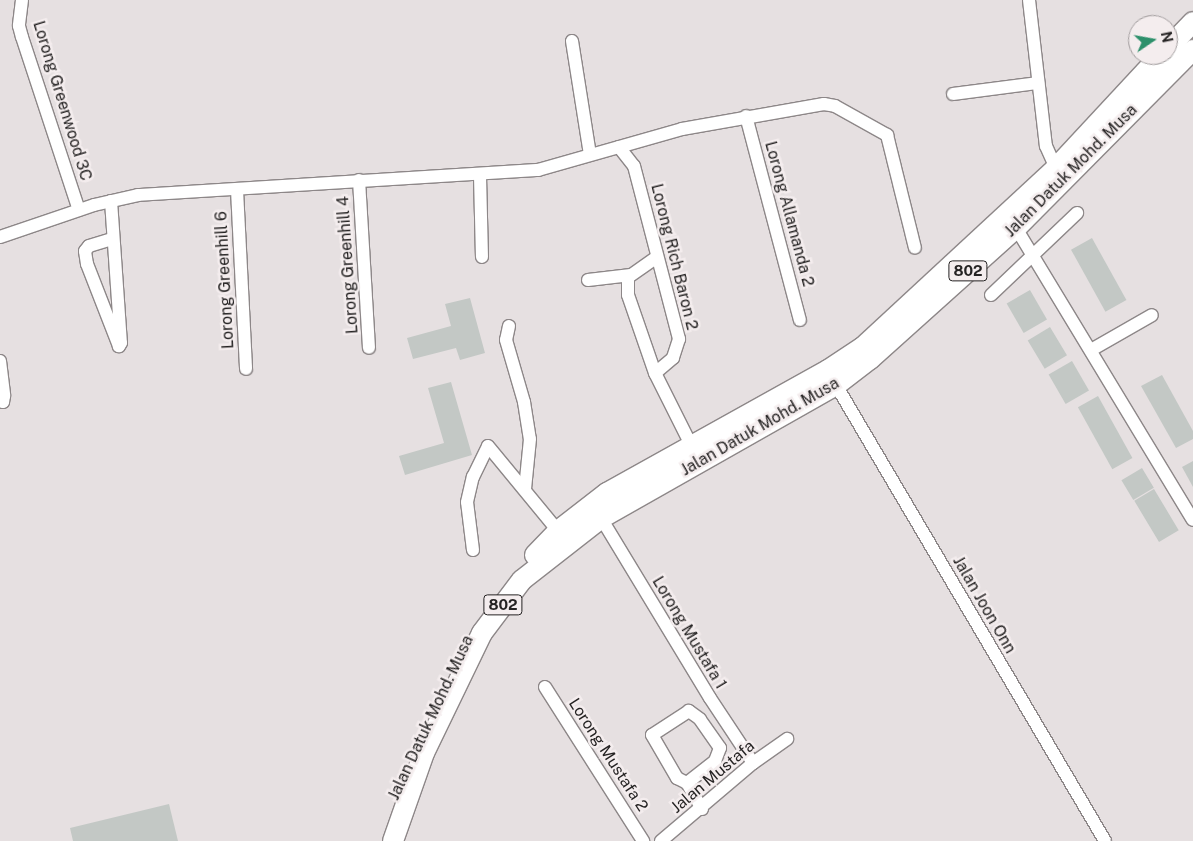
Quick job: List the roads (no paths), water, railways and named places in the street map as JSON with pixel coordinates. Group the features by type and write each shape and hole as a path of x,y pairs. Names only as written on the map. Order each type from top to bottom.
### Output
{"highway":[{"path":"1178,38 1193,22"},
{"name":"Jalan Datuk Mohd. Musa","path":"393,841 424,752 482,633 522,580 601,518 836,385 870,359 1016,228 1193,50"},
{"name":"Jalan Datuk Mohd. Musa","path":"378,841 402,776 470,631 516,574 558,531 607,493 690,445 828,370 863,347 1056,168 1152,65"},
{"path":"690,445 696,452 714,454"}],"street":[{"name":"Lorong Greenwood 3C","path":"22,0 19,26 79,210"},
{"path":"1029,0 1046,146 1056,168"},
{"path":"572,42 590,155"},
{"path":"953,94 1038,83"},
{"path":"0,237 79,210 138,194 237,190 359,180 480,176 538,170 682,129 746,116 824,104 836,106 887,135 915,248"},
{"name":"Lorong Allamanda 2","path":"746,116 800,320"},
{"name":"Lorong Rich Baron 2","path":"619,147 634,166 679,339 673,358 655,373"},
{"path":"480,176 482,257"},
{"name":"Lorong Greenhill 4","path":"359,180 369,348"},
{"name":"Lorong Greenhill 6","path":"237,190 246,369"},
{"path":"110,201 122,343 119,346 115,342 85,250 89,246 112,239"},
{"path":"991,295 1077,212"},
{"path":"1016,228 1193,520"},
{"path":"588,280 631,275 657,257"},
{"path":"631,275 626,286 628,295 655,373 690,445"},
{"path":"1091,350 1152,315"},
{"path":"509,326 506,340 524,402 530,438 524,489"},
{"path":"0,362 4,396 3,402 0,401"},
{"name":"Jalan Joon Onn","path":"836,385 1105,841"},
{"path":"473,550 467,502 473,477 488,446 558,531"},
{"name":"Lorong Mustafa 1","path":"601,518 710,698 753,763"},
{"name":"Lorong Mustafa 2","path":"544,687 643,841"},
{"path":"700,719 710,698"},
{"path":"687,783 715,761 720,752 718,743 693,712 683,713 652,735 677,778 687,783 702,808"},
{"name":"Jalan Mustafa","path":"661,841 753,763 786,739"}]}
